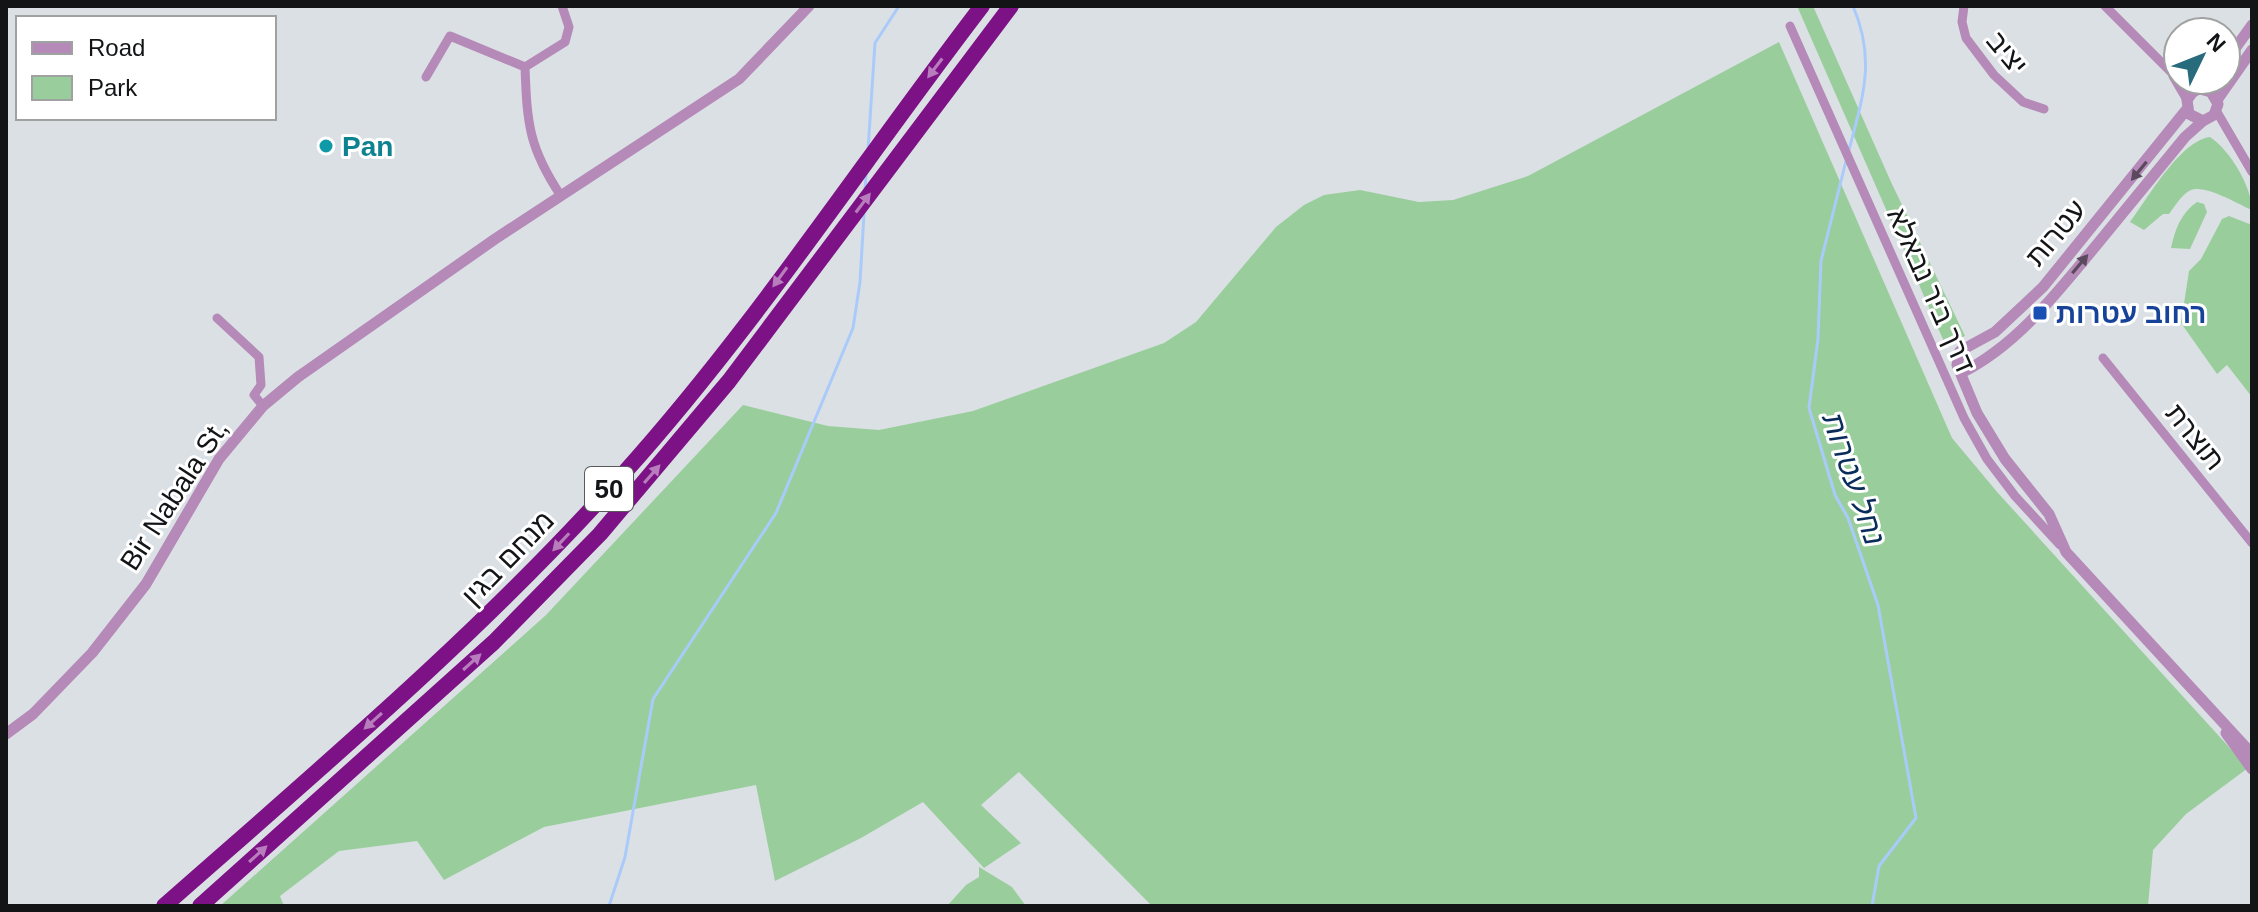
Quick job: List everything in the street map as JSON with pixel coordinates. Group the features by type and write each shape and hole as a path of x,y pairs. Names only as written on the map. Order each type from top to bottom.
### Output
{"highway":[{"name":"מנחם בגין","path":"164,906 471,633 595,505 675,414 982,6"},
{"name":"מנחם בגין","path":"200,906 494,642 600,534 691,430 1011,6"}],"street":[{"path":"525,67 565,42 569,27 562,6"},
{"name":"Bir Nabala St,","path":"6,734 33,714 101,641 146,584 219,459 263,406 310,369 495,239 739,79 809,6"},
{"name":"יציב","path":"1964,6 1962,22 1966,38 1994,75 2023,102 2044,109"},
{"path":"2105,6 2162,64"},
{"name":"דרך ביר נבאלא","path":"1790,26 1964,418 1987,459 2015,496 2066,552"},
{"path":"426,77 450,36 525,67"},
{"name":"עטרות","path":"2192,97 2043,287 1995,332 1960,351 1957,365 1961,373 2004,343 2054,297 2185,137 2211,113 2252,50"},
{"path":"525,67 527,122 542,168 561,196"},
{"path":"2211,113 2193,118 2192,97 2211,92 2211,113 2252,172"},
{"path":"217,318 259,357 261,385 254,395 263,406"},
{"name":"תוצרת","path":"2103,358 2252,543"},
{"path":"1961,373 1977,413 2005,459 2049,514 2066,552 2191,684 2252,754"},
{"path":"2191,684 2252,769"}],"green space":[{"path":"1797,6 1813,6 1891,182 1965,336 1945,344"},
{"path":"1779,42 1952,438 1998,493 2248,768 2186,814 2153,850 2148,906 1152,906 1019,772 981,805 1021,843 984,868 923,802 861,838 775,881 756,785 544,827 444,880 417,841 339,851 280,896 284,906 220,906 546,615 743,405 828,426 879,430 973,411 1164,343 1196,322 1276,227 1304,205 1324,195 1360,190 1419,202 1453,200 1528,176"},
{"path":"2210,137 2238,170 2248,191 2252,210 2213,192 2197,189 2188,192 2169,214 2163,214 2144,230 2130,222 2176,159 2199,141"},
{"path":"2197,202 2204,204 2207,212 2190,249 2171,248 2180,222"},
{"path":"2229,216 2252,225 2252,397 2227,365 2217,374 2181,323 2189,271 2201,259 2222,219"},
{"path":"979,867 1012,887 1026,906 947,906 966,885 979,877"}],"waterway":[{"path":"868,150 875,43 899,6"},
{"name":"נחל עטרות","path":"1849,150 1862,95 1866,61 1860,25 1853,6"},
{"name":"נחל עטרות","path":"1846,161 1821,261 1818,339 1809,408 1835,495 1848,518 1878,605 1916,818 1879,866 1872,906"},
{"path":"865,190 866,174"},
{"path":"609,906 625,857 653,699 776,513 853,328 860,282 864,214"}],"place":[{"name":"Pan","path":"326,146"},
{"name":"רחוב עטרות","path":"2040,313"}]}
